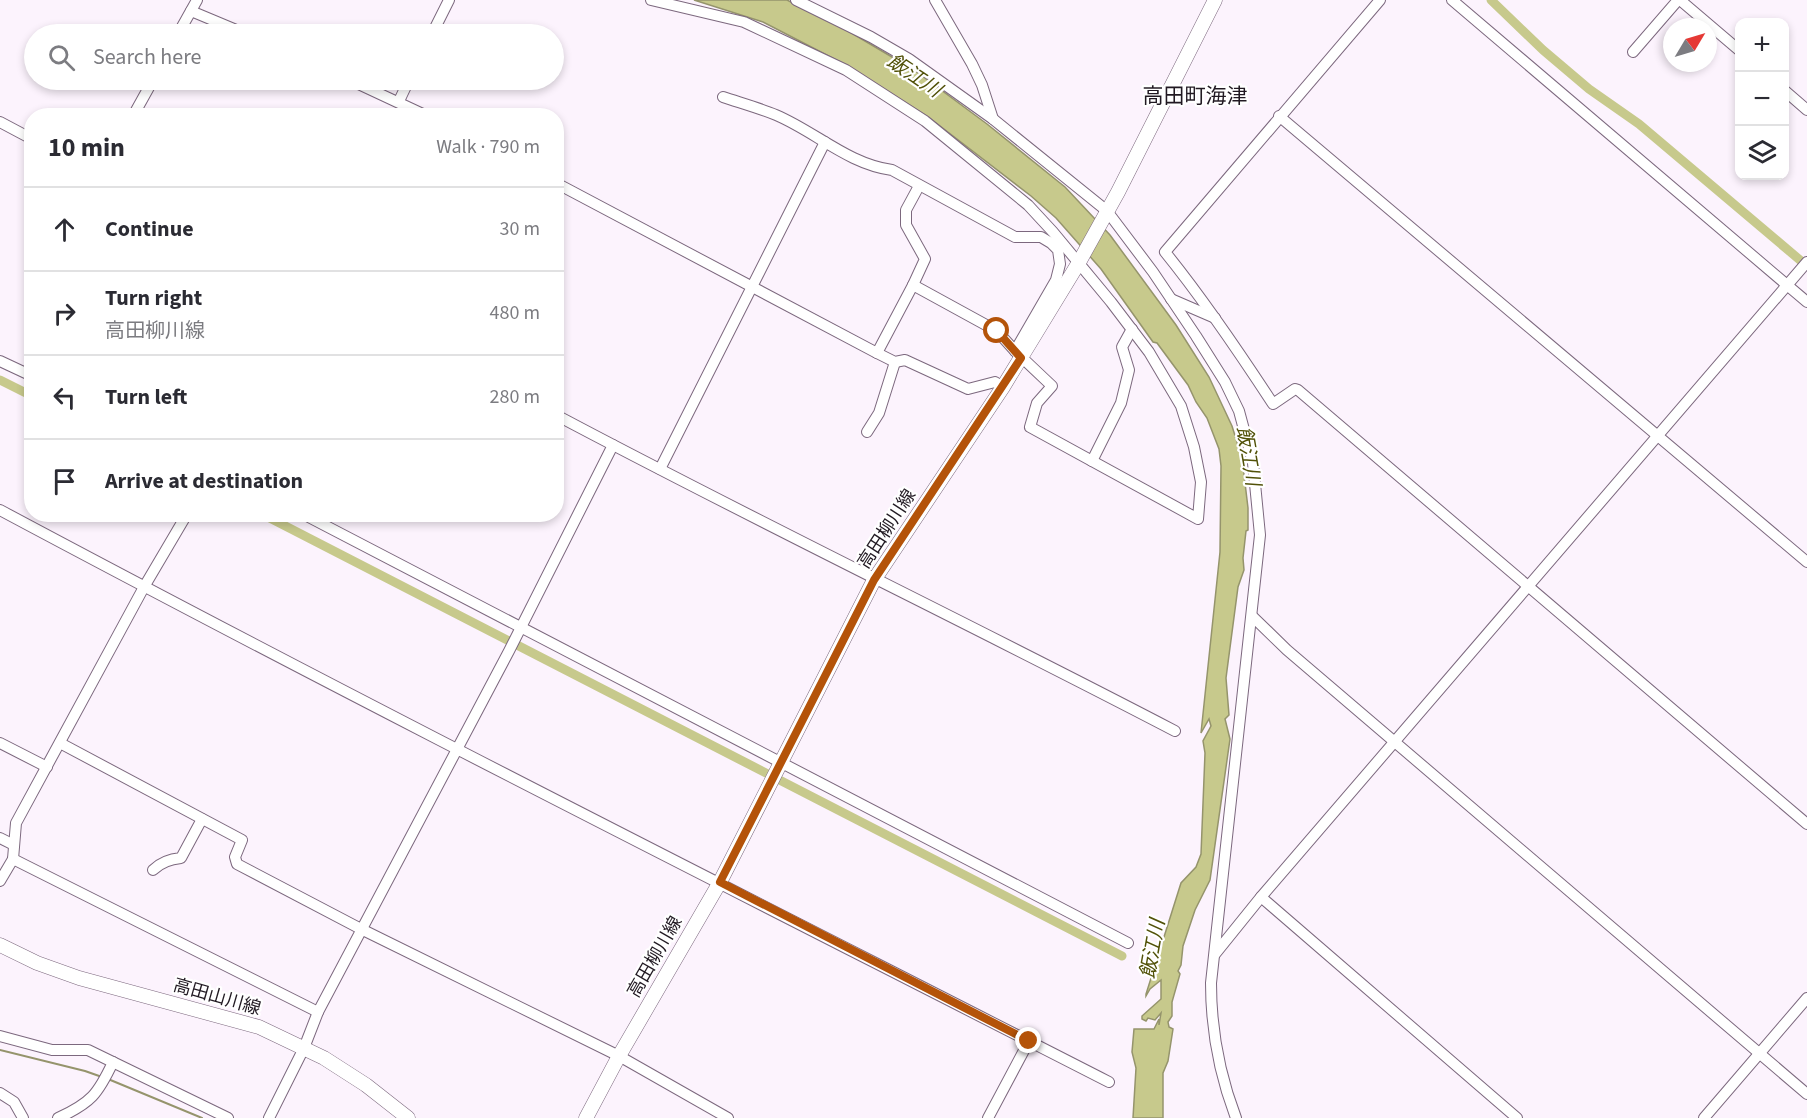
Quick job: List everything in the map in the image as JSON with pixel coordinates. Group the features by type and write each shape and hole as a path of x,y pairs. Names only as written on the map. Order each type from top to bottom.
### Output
{"main road":[{"name":"高田柳川線","path":"586,1118 619,1056 720,882 874,580 1003,387 1018,355 1078,264 1215,0"},
{"name":"高田山川線","path":"0,945 37,963 69,974 248,1024 304,1048 358,1080 408,1118"}],"street":[{"path":"183,24 197,0"},
{"path":"437,24 449,0"},
{"path":"651,0 744,22 846,70 926,121 1028,206 1053,232 1132,329 1149,352 1181,406 1194,447 1201,482 1198,519 1030,427 1037,403 1052,386 1018,355 997,331 914,285"},
{"path":"796,0 871,37 909,59 993,119 1106,213 1171,299 1225,382 1239,411 1253,463 1260,535 1211,983 1213,1025 1227,1095 1236,1118"},
{"path":"934,0 972,64 982,85 993,119"},
{"path":"1380,0 1165,252 1215,319 1273,404 1295,389 1298,390 1807,824"},
{"path":"1452,0 1807,302"},
{"path":"1633,52 1679,0 1735,47"},
{"path":"191,10 223,24"},
{"path":"137,108 147,90"},
{"path":"373,90 412,108"},
{"path":"399,101 404,90"},
{"path":"1789,94 1807,110"},
{"path":"723,97 776,115 856,160 874,167 892,170 1015,237 1041,237 1051,243 1058,250 1060,264 1056,280 1018,355"},
{"path":"1280,116 1807,562"},
{"path":"0,122 24,135"},
{"path":"660,469 825,142"},
{"path":"878,353 925,259 906,225 906,210 919,186"},
{"path":"564,187 896,362 905,360 968,389 995,382 1003,387"},
{"path":"1215,954 1394,741 1807,262"},
{"path":"1171,299 1215,319"},
{"path":"1092,461 1121,403 1129,370 1122,347 1132,329"},
{"path":"0,361 24,372"},
{"path":"867,432 879,413 896,362"},
{"path":"564,419 874,580 1070,676 1176,732"},
{"path":"269,1118 304,1048 318,1012 509,651 613,445"},
{"path":"0,510 457,750 1109,1082"},
{"path":"0,881 13,859 16,823 144,586 182,522"},
{"path":"318,522 519,630 1128,944"},
{"path":"1252,616 1287,650 1807,1094"},
{"path":"0,743 47,767"},
{"path":"60,743 242,840 235,857 237,864 361,929 619,1056 728,1118"},
{"path":"153,870 159,864 173,858 181,858 202,819"},
{"path":"0,838 14,845"},
{"path":"13,859 318,1012"},
{"path":"1261,897 1517,1118"},
{"path":"1704,1118 1807,998"},
{"path":"0,1036 52,1050 88,1050 228,1118"},
{"path":"988,1118 1029,1041"},
{"path":"58,1118 78,1109 100,1089 113,1062"},
{"path":"0,1093 14,1102 23,1118"}],"water":[{"name":"飯江川","path":"694,0 787,0 843,28 914,70 987,124 1065,187 1110,235 1176,325 1209,377 1232,426 1242,458 1248,508 1248,530 1243,558 1244,570 1238,587 1226,678 1229,715 1225,719 1230,739 1210,880 1195,910 1183,946 1178,971 1180,974 1172,1002 1172,1016 1168,1022 1169,1027 1173,1029 1168,1061 1163,1073 1163,1118 1133,1118 1136,1068 1132,1052 1134,1029 1154,1029 1159,1019 1159,1025 1161,1013 1155,1020 1148,1018 1146,1021 1142,1019 1142,1016 1161,999 1161,980 1150,989 1146,996 1146,994 1181,883 1196,867 1201,854 1205,753 1203,741 1211,726 1209,719 1201,733 1220,552 1221,466 1219,449 1207,418 1188,385 1157,343 1153,342 1101,269 1056,218 1031,196 927,116 846,65 763,22"}],"waterway":[{"path":"1491,0 1543,50 1589,89 1639,124 1807,266"},
{"path":"0,380 24,392"},
{"path":"278,522 1122,956"},
{"path":"0,1050 102,1077"},
{"path":"108,1079 202,1118"}],"district":[{"name":"高田町海津","path":"1195,96"}],"route":[{"path":"997,331 1021,358 874,580 720,882 1029,1041"}]}
